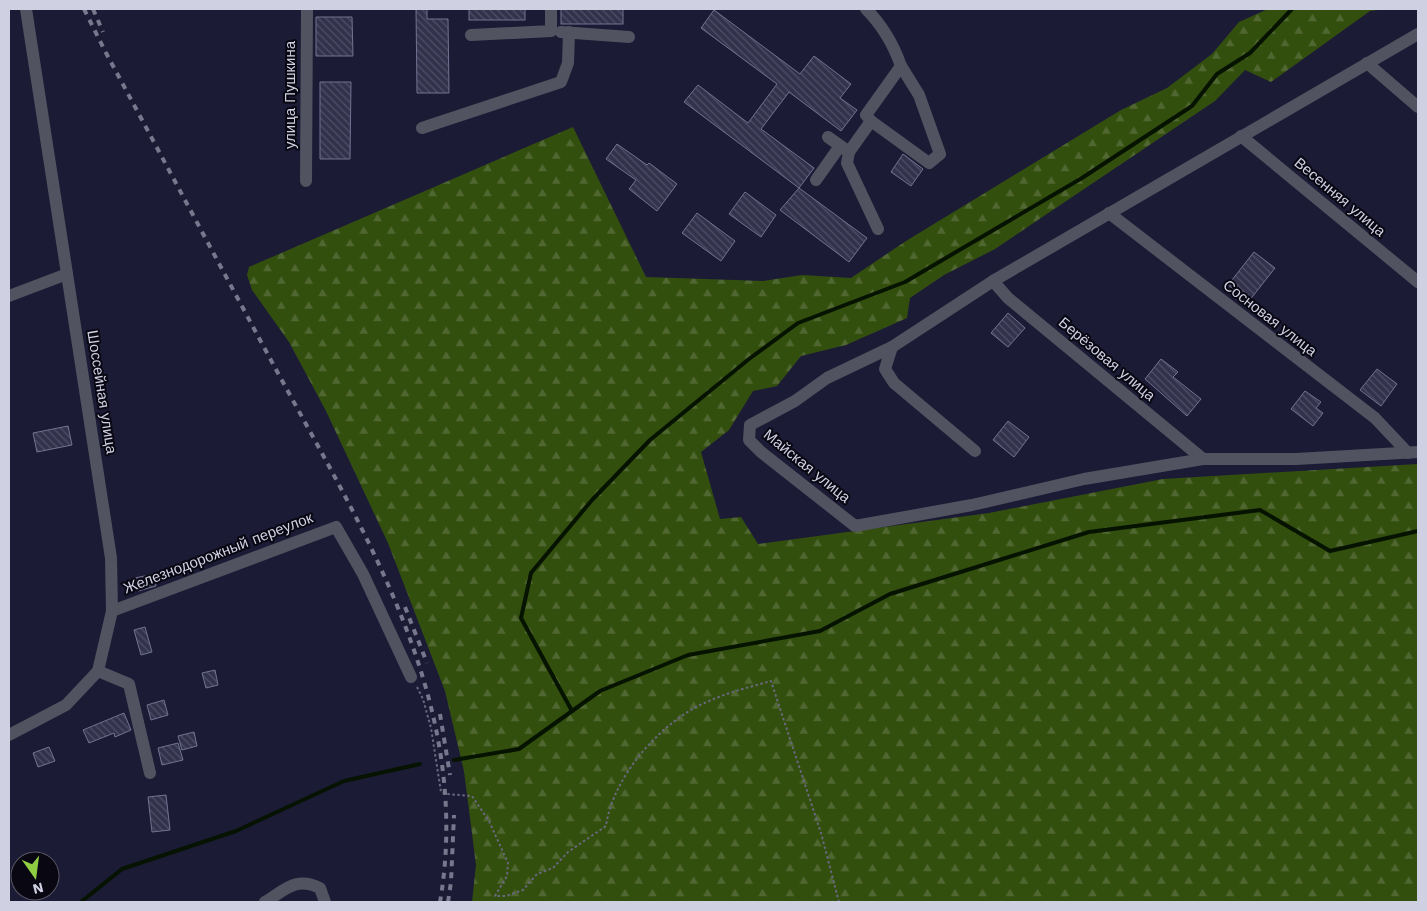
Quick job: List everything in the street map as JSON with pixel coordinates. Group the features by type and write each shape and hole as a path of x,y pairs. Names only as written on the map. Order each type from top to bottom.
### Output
{"street":[{"name":"Шоссейная улица","path":"26,9 111,558 112,610 98,671"},
{"name":"улица Пушкина","path":"306,9 306,181"},
{"path":"550,9 551,31"},
{"path":"866,9 880,23 893,44 901,66 919,95 940,154 929,163 866,115 901,66"},
{"path":"471,35 551,31 629,37"},
{"path":"422,128 561,82 568,64 569,32"},
{"path":"976,451 894,383 885,369 892,347 993,280 1418,34"},
{"path":"1367,63 1418,107"},
{"path":"816,180 872,121"},
{"name":"Весенняя улица","path":"1242,136 1418,282"},
{"path":"828,137 844,149 847,162 878,229"},
{"name":"Сосновая улица","path":"1109,213 1375,418 1413,452"},
{"path":"9,296 67,274"},
{"name":"Берёзовая улица","path":"993,280 1008,298 1203,459"},
{"name":"Майская улица","path":"892,347 826,378 795,401 750,425 749,440 761,452 856,526 972,506 1084,478 1203,459"},
{"path":"1203,459 1296,459 1413,452"},
{"name":"Железнодорожный переулок","path":"112,610 336,527 363,574 411,677"},
{"path":"9,735 66,705 98,671 129,684 150,772"},
{"path":"265,902 295,883 309,883 320,888 325,902"}],"path":[{"path":"411,677 423,699 431,728 439,788 446,794 472,796 489,821 508,863 506,876 495,896 506,896 522,890 537,874 553,868 568,852 606,826 608,814 618,786 642,753 688,712 709,701 771,681 821,833 838,902"}],"green space":[{"path":"1268,9 1386,9 1370,11 1271,82 1245,70 1215,101 995,249 944,275 910,298 907,318 846,345 801,356 777,386 753,391 729,430 701,452 720,519 741,517 758,544 989,513 1163,479 1418,464 1418,902 472,902 476,865 464,771 445,691 388,543 326,411 289,342 252,290 247,275 249,267 573,127 646,277 763,281 802,275 851,278 906,241 1121,110 1167,88 1212,54 1239,22"}],"building":[{"path":"416,9 427,9 427,19 448,19 449,93 417,93"},
{"path":"469,9 525,9 525,20 469,20"},
{"path":"561,9 623,9 623,24 561,24"},
{"path":"714,10 800,74 814,56 851,84 840,98 857,110 841,131 789,92 761,129 814,168 799,188 684,102 698,85 748,123 777,84 701,28"},
{"path":"316,17 352,17 353,56 316,56"},
{"path":"320,82 351,82 350,159 320,159"},
{"path":"617,144 647,165 649,163 677,184 657,211 629,189 636,180 606,159"},
{"path":"903,154 923,169 911,186 891,172"},
{"path":"799,188 867,238 849,262 780,210"},
{"path":"745,192 776,215 761,237 729,214"},
{"path":"697,213 735,241 721,261 682,233"},
{"path":"1254,252 1275,268 1249,301 1228,285"},
{"path":"1008,313 1025,328 1008,347 991,333"},
{"path":"1161,359 1178,372 1173,377 1201,399 1187,416 1145,379"},
{"path":"1377,369 1397,384 1381,406 1360,390"},
{"path":"1305,391 1321,402 1316,408 1323,413 1313,426 1291,409"},
{"path":"1008,421 1029,437 1014,457 993,440"},
{"path":"68,426 72,445 37,452 33,433"},
{"path":"154,574 156,586 138,591 135,578"},
{"path":"145,627 152,652 141,655 134,630"},
{"path":"215,670 218,685 206,688 202,673"},
{"path":"164,700 168,715 151,720 147,705"},
{"path":"124,713 131,730 115,737 114,733 89,743 83,730"},
{"path":"194,732 197,746 182,750 178,736"},
{"path":"178,743 183,760 162,765 158,748"},
{"path":"49,747 55,761 38,767 33,753"},
{"path":"166,795 170,830 152,832 148,797"}],"waterway":[{"path":"572,711 521,618 531,573 592,500 650,440 749,359 798,323 905,282 1082,178 1192,106 1217,74 1250,53 1292,9"},
{"path":"454,760 519,749 600,691 688,655 820,631 890,594 1089,532 1260,510 1330,551 1418,531"},
{"path":"81,902 122,869 236,831 344,781 420,764"}],"railway":[{"path":"84,9 342,491 375,556 403,621 426,689 441,758 446,829 440,902"},
{"path":"93,9 103,32"},
{"path":"405,607 427,663"},
{"path":"440,714 450,775"},
{"path":"448,902 451,882 454,815"}]}
